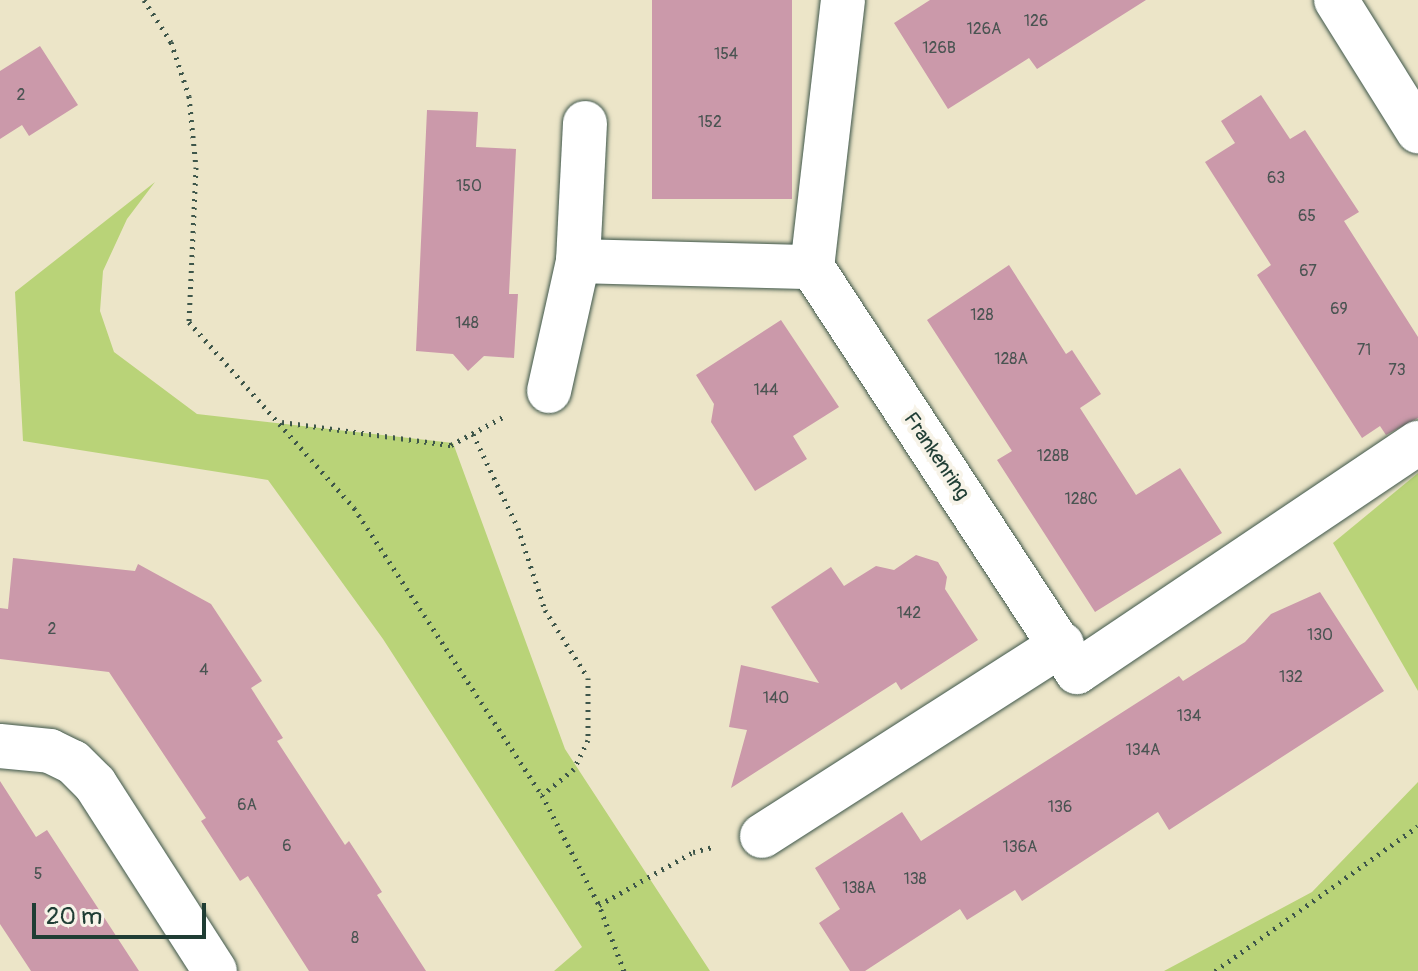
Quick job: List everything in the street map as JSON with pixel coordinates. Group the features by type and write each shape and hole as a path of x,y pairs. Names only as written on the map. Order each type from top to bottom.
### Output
{"street":[{"path":"578,261 812,267 843,0"},
{"path":"1336,0 1418,131"},
{"path":"549,391 578,261 585,123"},
{"name":"Frankenring","path":"812,267 1062,644 1077,672 1418,443"},
{"path":"762,836 1062,644"},
{"path":"0,746 50,751 73,762 95,784 215,971"}],"path":[{"path":"144,0 171,42 189,96 196,167 189,322 281,422 354,508 542,795 599,905 624,971"},
{"path":"281,422 451,445 549,391"},
{"path":"473,434 518,528 545,610 588,678 588,740 574,769 542,795"},
{"path":"1215,971 1418,826"},
{"path":"599,905 693,852 762,836"}],"green space":[{"path":"155,182 127,219 103,271 100,311 114,352 197,414 453,443 565,749 710,971 554,971 582,947 383,639 268,480 23,441 15,292"},
{"path":"1418,473 1418,691 1333,543"},
{"path":"1418,782 1418,971 1164,971 1312,892"}],"building":[{"path":"652,0 792,0 792,199 652,199"},
{"path":"930,0 1146,0 1037,69 1029,58 948,109 894,23"},
{"path":"40,46 78,105 29,136 22,125 0,139 0,71"},
{"path":"1261,95 1290,139 1305,130 1359,212 1344,221 1418,337 1418,418 1386,435 1380,426 1362,438 1257,275 1271,265 1205,162 1235,143 1221,121"},
{"path":"427,110 478,112 476,147 516,149 509,294 518,294 514,358 484,356 468,371 453,354 416,351"},
{"path":"1009,265 1066,354 1072,350 1101,394 1080,408 1136,495 1180,468 1222,533 1095,612 997,460 1012,451 927,320"},
{"path":"781,320 839,407 793,436 807,459 755,491 711,422 714,404 696,375"},
{"path":"916,555 938,562 947,577 945,589 978,640 901,690 896,682 731,788 747,730 729,727 741,665 819,683 771,607 831,567 844,586 876,566 894,570"},
{"path":"13,558 135,571 138,564 211,604 262,681 251,688 283,738 277,741 345,845 349,841 366,867 382,892 377,895 426,971 309,971 248,876 240,881 201,821 206,818 109,672 0,659 0,608 8,609"},
{"path":"1320,592 1384,691 1169,830 1158,812 1022,901 1015,890 967,920 960,909 865,971 850,971 819,923 840,909 815,868 902,812 921,841 1179,676 1183,681 1245,642 1271,614"},
{"path":"0,781 36,837 47,830 139,971 31,971 0,924"}]}
